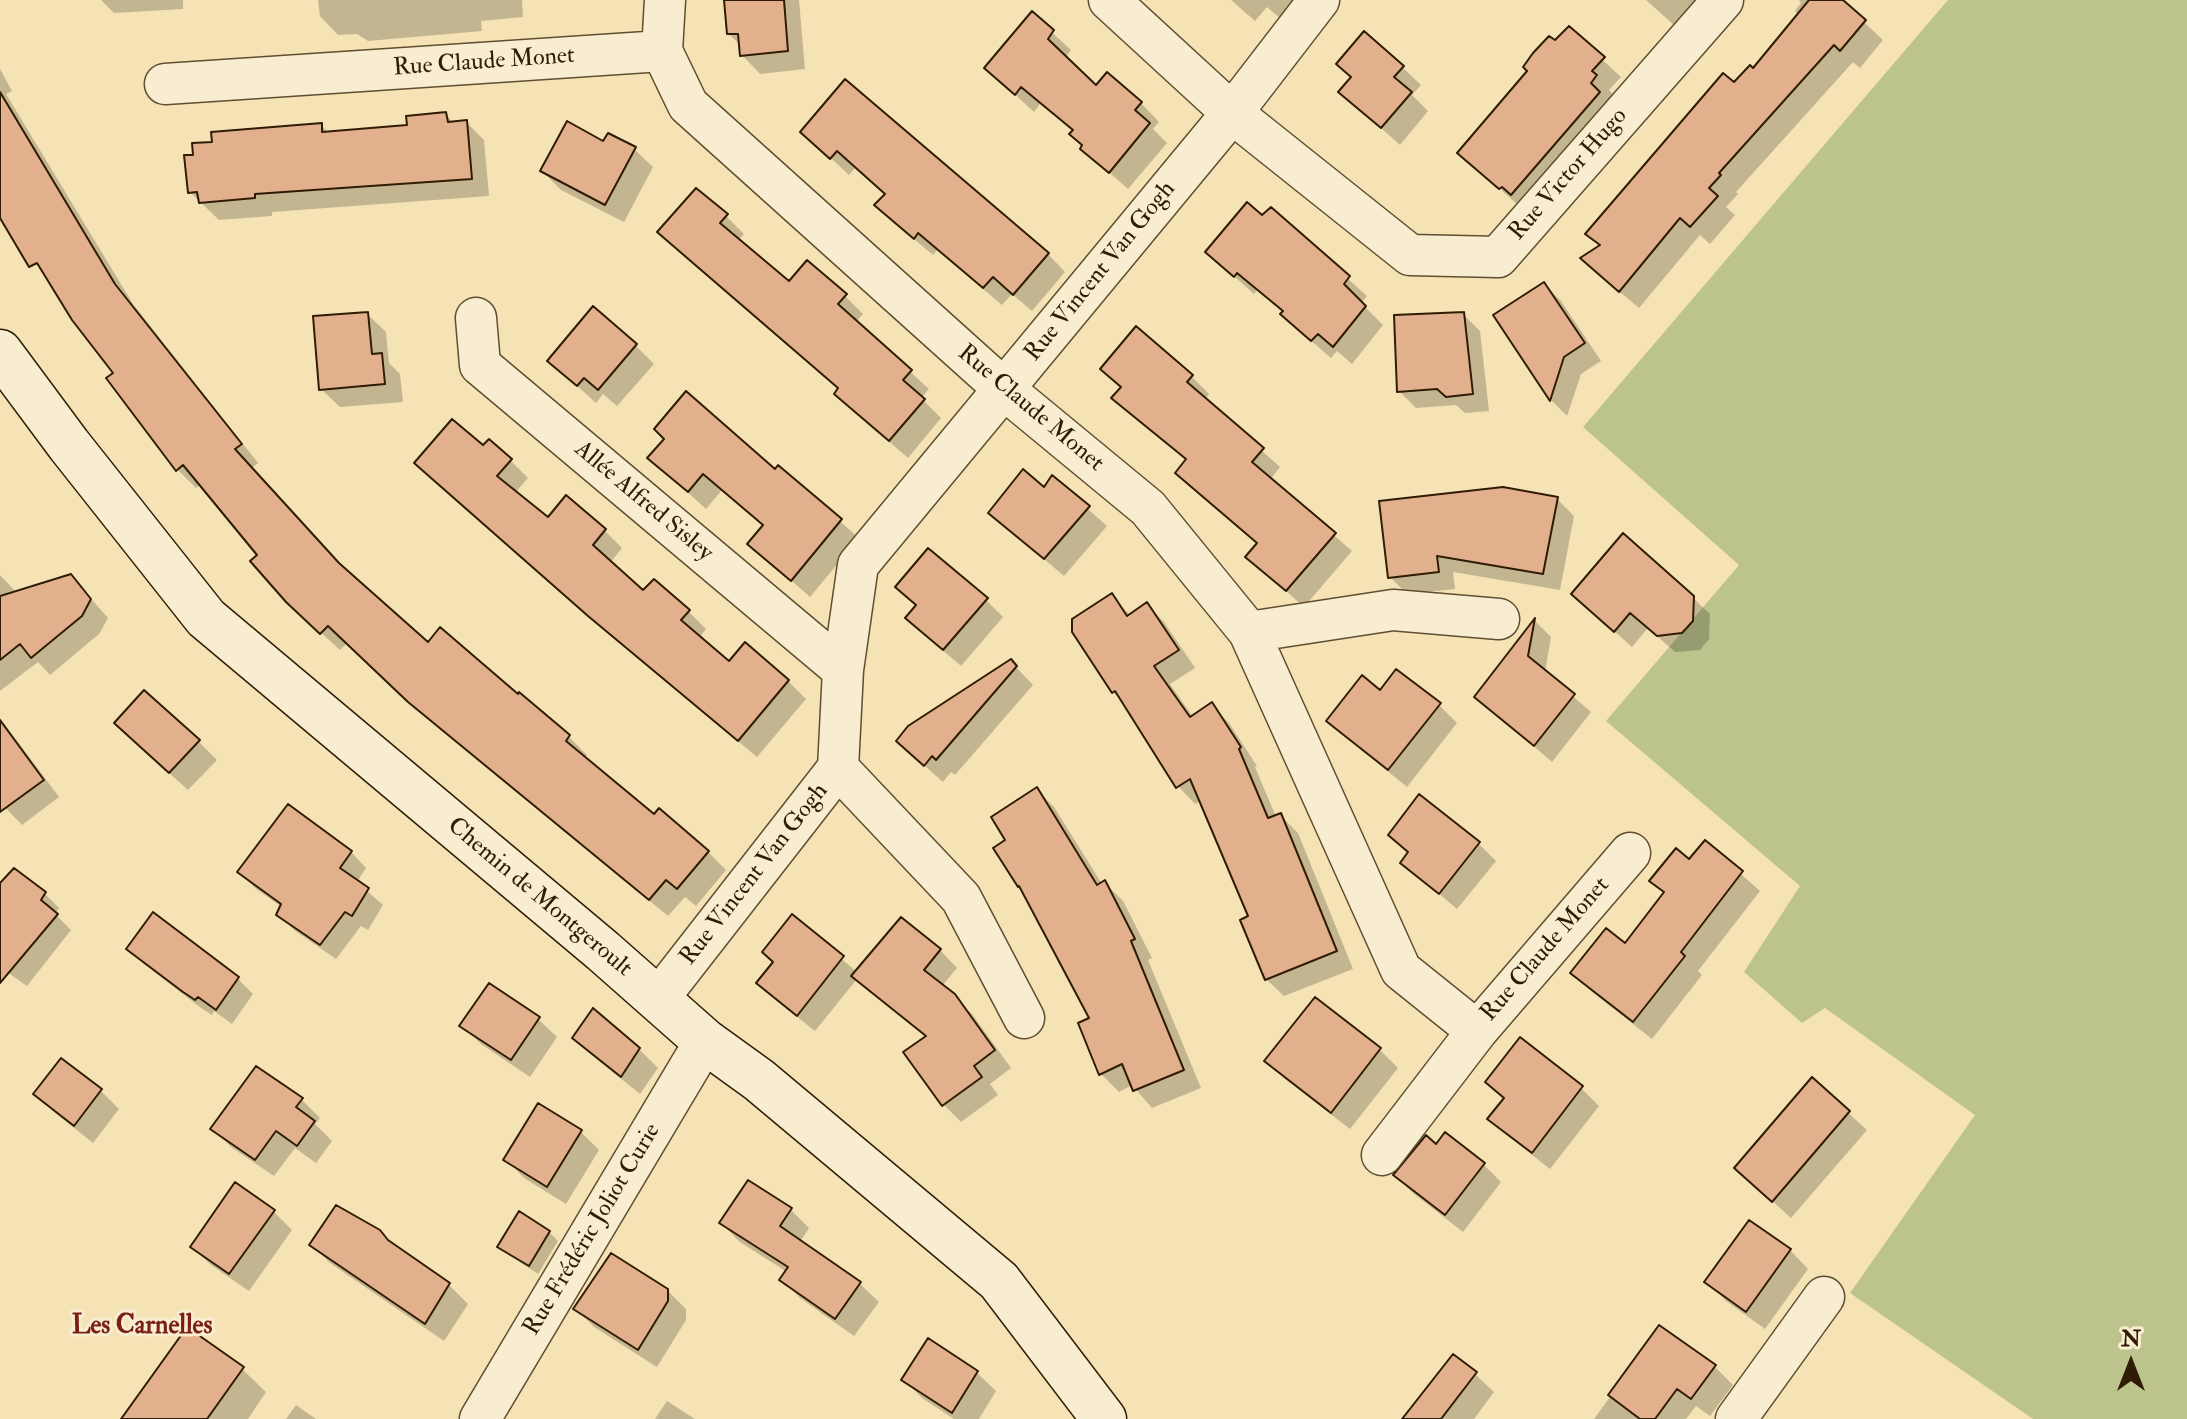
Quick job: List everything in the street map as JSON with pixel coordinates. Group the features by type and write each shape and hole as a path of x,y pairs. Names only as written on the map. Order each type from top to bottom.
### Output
{"street":[{"path":"662,51 665,0"},
{"path":"1109,0 1232,113"},
{"name":"Rue Vincent Van Gogh","path":"658,999 838,768 843,670 858,565 1232,113 1319,0"},
{"name":"Rue Victor Hugo","path":"1232,113 1410,255 1498,257 1723,0"},
{"name":"Rue Claude Monet","path":"165,84 662,51 688,105 1005,390 1148,508 1249,632 1401,970 1477,1031 1630,853"},
{"name":"Allée Alfred Sisley","path":"476,318 480,365 843,670"},
{"name":"Chemin de Montgeroult","path":"0,352 206,618 705,1041 759,1080 999,1281 1104,1419"},
{"path":"1249,632 1393,610 1499,619"},
{"path":"838,768 961,898 1024,1018"},
{"path":"1382,1155 1477,1031"},
{"name":"Rue Frédéric Joliot Curie","path":"480,1419 705,1041"},
{"path":"1736,1419 1824,1297"}],"green space":[{"path":"1948,0 2187,0 2187,1419 2033,1419 1850,1293 1975,1115 1825,1008 1802,1023 1744,972 1800,886 1606,721 1739,565 1583,427"}],"building":[{"path":"724,0 784,0 788,51 740,56 738,34 727,34"},
{"path":"1809,0 1843,0 1866,20 1840,51 1834,45 1719,173 1721,175 1709,188 1718,196 1690,227 1680,218 1619,292 1580,258 1600,245 1585,234 1723,73 1734,82 1750,65 1753,68"},
{"path":"1032,11 1054,30 1048,39 1096,85 1107,72 1142,102 1135,110 1150,123 1109,173 1080,149 1082,145 1069,134 1073,130 1021,87 1015,95 984,68"},
{"path":"1569,26 1605,57 1592,71 1597,75 1591,83 1600,92 1511,195 1502,187 1499,189 1457,153 1527,71 1523,67 1533,53 1549,36 1555,40"},
{"path":"1364,31 1404,66 1394,77 1412,92 1381,128 1338,92 1351,77 1336,64"},
{"path":"845,79 1049,253 1013,295 993,277 983,288 918,233 914,239 874,205 885,194 837,151 830,159 800,132"},
{"path":"0,92 115,284 242,444 235,449 339,563 428,642 440,627 570,735 566,741 654,814 659,808 709,851 677,889 666,880 649,900 408,702 328,626 320,634 250,561 257,555 183,465 176,471 106,378 113,373 72,320 37,263 29,267 0,218"},
{"path":"446,112 448,122 467,120 472,179 255,194 255,198 199,203 197,192 188,193 184,155 193,155 192,143 212,142 211,132 322,123 322,132 407,125 406,116"},
{"path":"567,121 603,141 608,133 636,147 605,205 540,171"},
{"path":"696,188 728,214 720,223 789,281 807,260 847,294 838,304 912,370 903,380 925,399 889,441 834,394 838,388 657,232"},
{"path":"1247,202 1262,215 1271,207 1350,276 1344,284 1366,306 1333,347 1318,334 1311,341 1280,314 1283,311 1237,273 1234,277 1205,252"},
{"path":"1544,282 1585,343 1564,357 1550,401 1493,315"},
{"path":"593,306 637,344 598,390 584,378 577,386 547,361"},
{"path":"368,312 372,354 382,353 385,384 319,390 313,316"},
{"path":"1464,312 1473,394 1446,397 1437,389 1397,392 1394,315"},
{"path":"1136,326 1193,375 1187,382 1264,448 1252,462 1336,533 1286,591 1245,557 1257,543 1175,473 1186,459 1111,398 1121,387 1100,369"},
{"path":"686,391 775,469 778,465 842,519 791,581 747,544 763,525 703,474 688,492 647,458 664,439 654,429"},
{"path":"452,419 483,445 489,439 512,459 497,476 548,517 566,495 606,529 593,545 643,590 654,579 690,610 681,620 729,661 745,642 789,680 738,741 588,616 414,463"},
{"path":"1023,469 1044,487 1052,475 1090,506 1044,559 988,513"},
{"path":"1503,487 1558,497 1543,574 1437,556 1439,572 1388,578 1379,501"},
{"path":"1623,533 1694,596 1693,621 1682,633 1657,636 1630,613 1614,632 1571,594"},
{"path":"928,548 988,598 943,650 905,618 916,605 895,587"},
{"path":"71,574 91,599 82,616 31,658 20,644 0,660 0,596"},
{"path":"1112,593 1127,616 1147,602 1179,650 1154,666 1190,717 1212,702 1241,747 1239,749 1268,818 1281,813 1337,951 1265,980 1240,920 1248,916 1190,779 1176,788 1115,691 1112,693 1072,632 1072,619"},
{"path":"1535,618 1528,656 1575,694 1534,746 1474,697"},
{"path":"1011,659 1017,666 936,760 932,756 924,766 896,741 908,726"},
{"path":"1396,669 1441,703 1388,770 1326,721 1362,675 1380,690"},
{"path":"144,690 200,740 169,773 114,723"},
{"path":"0,720 44,780 0,812"},
{"path":"1037,787 1097,885 1105,880 1135,939 1131,941 1184,1070 1133,1091 1122,1064 1099,1075 1078,1023 1089,1018 1019,886 993,848 1005,840 991,817"},
{"path":"1419,794 1480,842 1439,894 1400,863 1408,852 1388,835"},
{"path":"288,804 352,851 340,868 369,888 352,916 345,912 320,945 276,915 281,904 237,872"},
{"path":"1705,840 1743,871 1681,952 1685,956 1633,1022 1570,973 1606,928 1625,943 1664,892 1649,881 1676,848 1689,859"},
{"path":"14,868 46,892 41,900 58,914 0,983 0,883"},
{"path":"153,912 239,977 216,1010 198,997 195,1000 183,992 126,949"},
{"path":"792,914 844,956 797,1016 756,983 773,962 762,952"},
{"path":"901,917 941,949 924,970 955,994 995,1050 974,1066 982,1077 942,1106 903,1052 926,1036 851,976"},
{"path":"489,983 540,1017 511,1060 459,1026"},
{"path":"1315,997 1381,1048 1331,1113 1264,1061"},
{"path":"593,1008 640,1048 621,1077 572,1038"},
{"path":"1520,1037 1583,1086 1532,1153 1487,1119 1504,1098 1485,1082"},
{"path":"61,1058 102,1089 74,1126 33,1094"},
{"path":"256,1066 303,1098 296,1107 315,1121 297,1146 276,1131 255,1160 210,1129"},
{"path":"1812,1077 1850,1111 1772,1202 1734,1168"},
{"path":"538,1103 582,1130 547,1187 503,1160"},
{"path":"1445,1132 1485,1163 1445,1215 1393,1175 1426,1135 1436,1144"},
{"path":"748,1180 792,1208 780,1226 861,1282 835,1319 779,1280 788,1267 719,1223"},
{"path":"235,1182 275,1210 229,1274 190,1247"},
{"path":"336,1205 380,1230 388,1240 450,1283 425,1324 309,1245"},
{"path":"519,1211 550,1231 529,1266 497,1247"},
{"path":"1749,1220 1791,1249 1746,1312 1704,1282"},
{"path":"611,1253 668,1289 668,1301 638,1350 573,1309"},
{"path":"1659,1325 1716,1365 1691,1399 1677,1389 1655,1419 1640,1419 1608,1395"},
{"path":"187,1327 244,1367 207,1419 121,1419"},
{"path":"928,1338 978,1371 952,1413 901,1380"},
{"path":"1453,1354 1477,1372 1441,1419 1402,1419"}],"district":[{"name":"Les Carnelles","path":"142,1327"}]}
